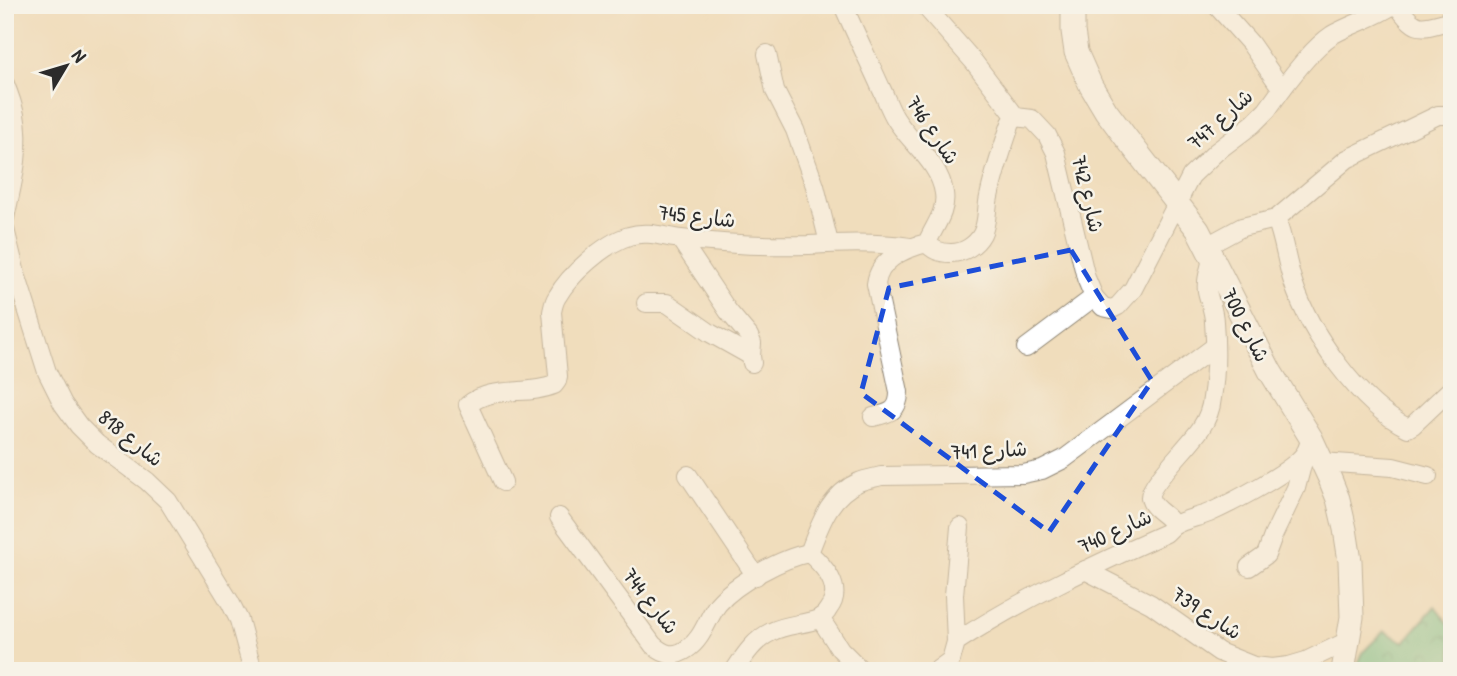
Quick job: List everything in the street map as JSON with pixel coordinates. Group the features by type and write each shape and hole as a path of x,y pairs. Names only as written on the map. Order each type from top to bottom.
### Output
{"main road":[{"name":"شارع 700","path":"1073,5 1076,52 1091,86 1127,139 1198,230 1338,499 1349,550 1352,617 1343,671"}],"street":[{"name":"شارع 746","path":"843,5 892,112 941,181 945,195 944,209 919,245"},
{"name":"شارع 742","path":"924,5 974,62 1016,117 1032,119 1047,135 1056,153 1083,265 1094,297"},
{"name":"شارع 747","path":"1178,203 1191,176 1260,117 1282,89 1250,43 1216,5"},
{"path":"1282,89 1329,37 1395,5 1415,26 1452,20"},
{"path":"767,54 775,91 795,130 815,186 829,243"},
{"path":"5,84 15,114 18,136 13,181 5,218"},
{"path":"1209,252 1242,227 1276,219 1347,159 1438,115 1452,116"},
{"path":"873,417 889,412 899,403 876,284 877,277 884,265 919,245 942,253 955,253 975,244 981,236 986,220 989,197 1010,123 1016,117"},
{"path":"1026,348 1094,297 1103,307 1112,309 1118,306 1133,289 1178,203"},
{"path":"1276,219 1293,281 1316,333 1350,380 1365,395 1397,422 1410,427 1452,388"},
{"name":"شارع 818","path":"5,229 16,274 47,372 63,404 97,444 147,481 168,501 230,602 239,620 253,671"},
{"name":"شارع 745","path":"503,482 468,405 490,394 554,385 558,376 552,312 554,303 565,285 597,253 620,239 649,234 680,239 775,244 919,245"},
{"path":"646,303 667,303 751,359 752,342 749,336 727,311 680,239"},
{"name":"شارع 740","path":"936,671 951,660 956,642 1085,570 1166,533 1173,526 1171,519 1161,513 1150,497 1159,479 1202,427 1210,410 1214,379 1214,320 1207,289 1209,252"},
{"name":"شارع 741","path":"809,553 832,502 860,481 881,476 1023,474 1042,470 1064,459 1214,347"},
{"path":"1249,567 1266,555 1312,451"},
{"path":"1173,526 1233,502 1312,451 1428,476"},
{"path":"688,475 756,576"},
{"name":"شارع 744","path":"558,517 653,645 662,653 677,653 687,649 698,639 719,604 756,576 771,566 809,553"},
{"path":"956,642 954,595 960,527"},
{"path":"734,671 756,641 784,627 820,618 829,610 835,594 833,584 821,563 809,553"},
{"name":"شارع 739","path":"1085,570 1151,604 1219,652 1254,666 1289,666 1348,641"},
{"path":"820,618 840,649 862,671"}],"highlighted area":[{"path":"1071,250 1152,381 1049,532 861,393 889,288"}],"green space":[{"path":"1435,606 1452,628 1452,671 1355,671 1363,652 1384,631 1404,642"}]}
